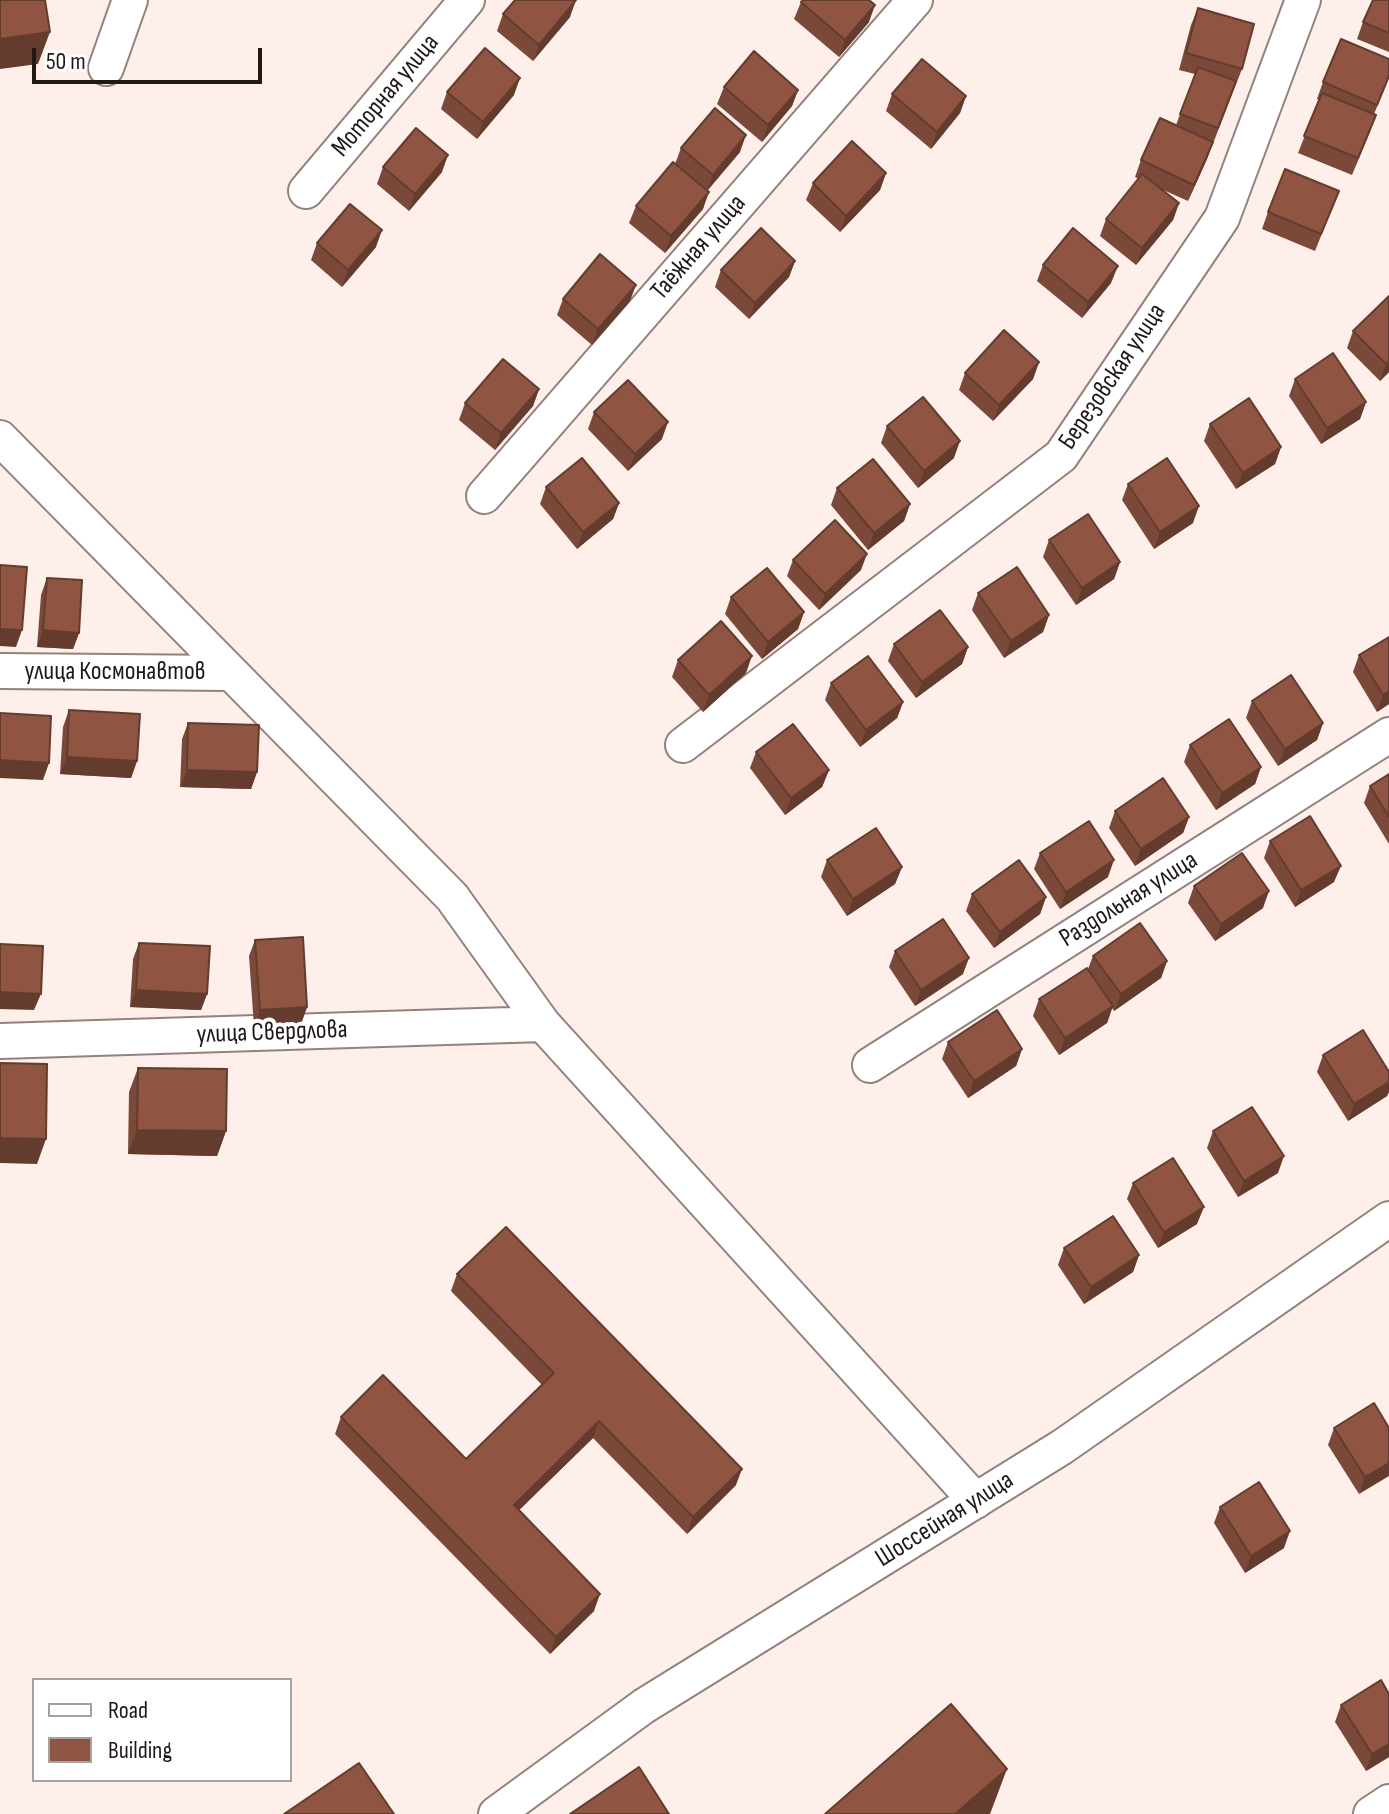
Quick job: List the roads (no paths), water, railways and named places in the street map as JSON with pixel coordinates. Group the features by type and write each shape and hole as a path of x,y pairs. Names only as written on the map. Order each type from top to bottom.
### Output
{"street":[{"path":"106,68 130,0"},
{"name":"Моторная улица","path":"306,191 467,0"},
{"name":"Таёжная улица","path":"484,496 915,0"},
{"name":"Березовская улица","path":"683,745 1061,456 1222,218 1303,0"},
{"path":"0,438 452,897 543,1024 976,1501"},
{"name":"улица Космонавтов","path":"0,671 230,673"},
{"name":"Раздольная улица","path":"870,1065 1389,735"},
{"name":"улица Свердлова","path":"0,1041 543,1024"},
{"name":"Шоссейная улица","path":"496,1814 644,1706 1062,1447 1389,1219"},
{"path":"1371,1814 1389,1802"}]}
